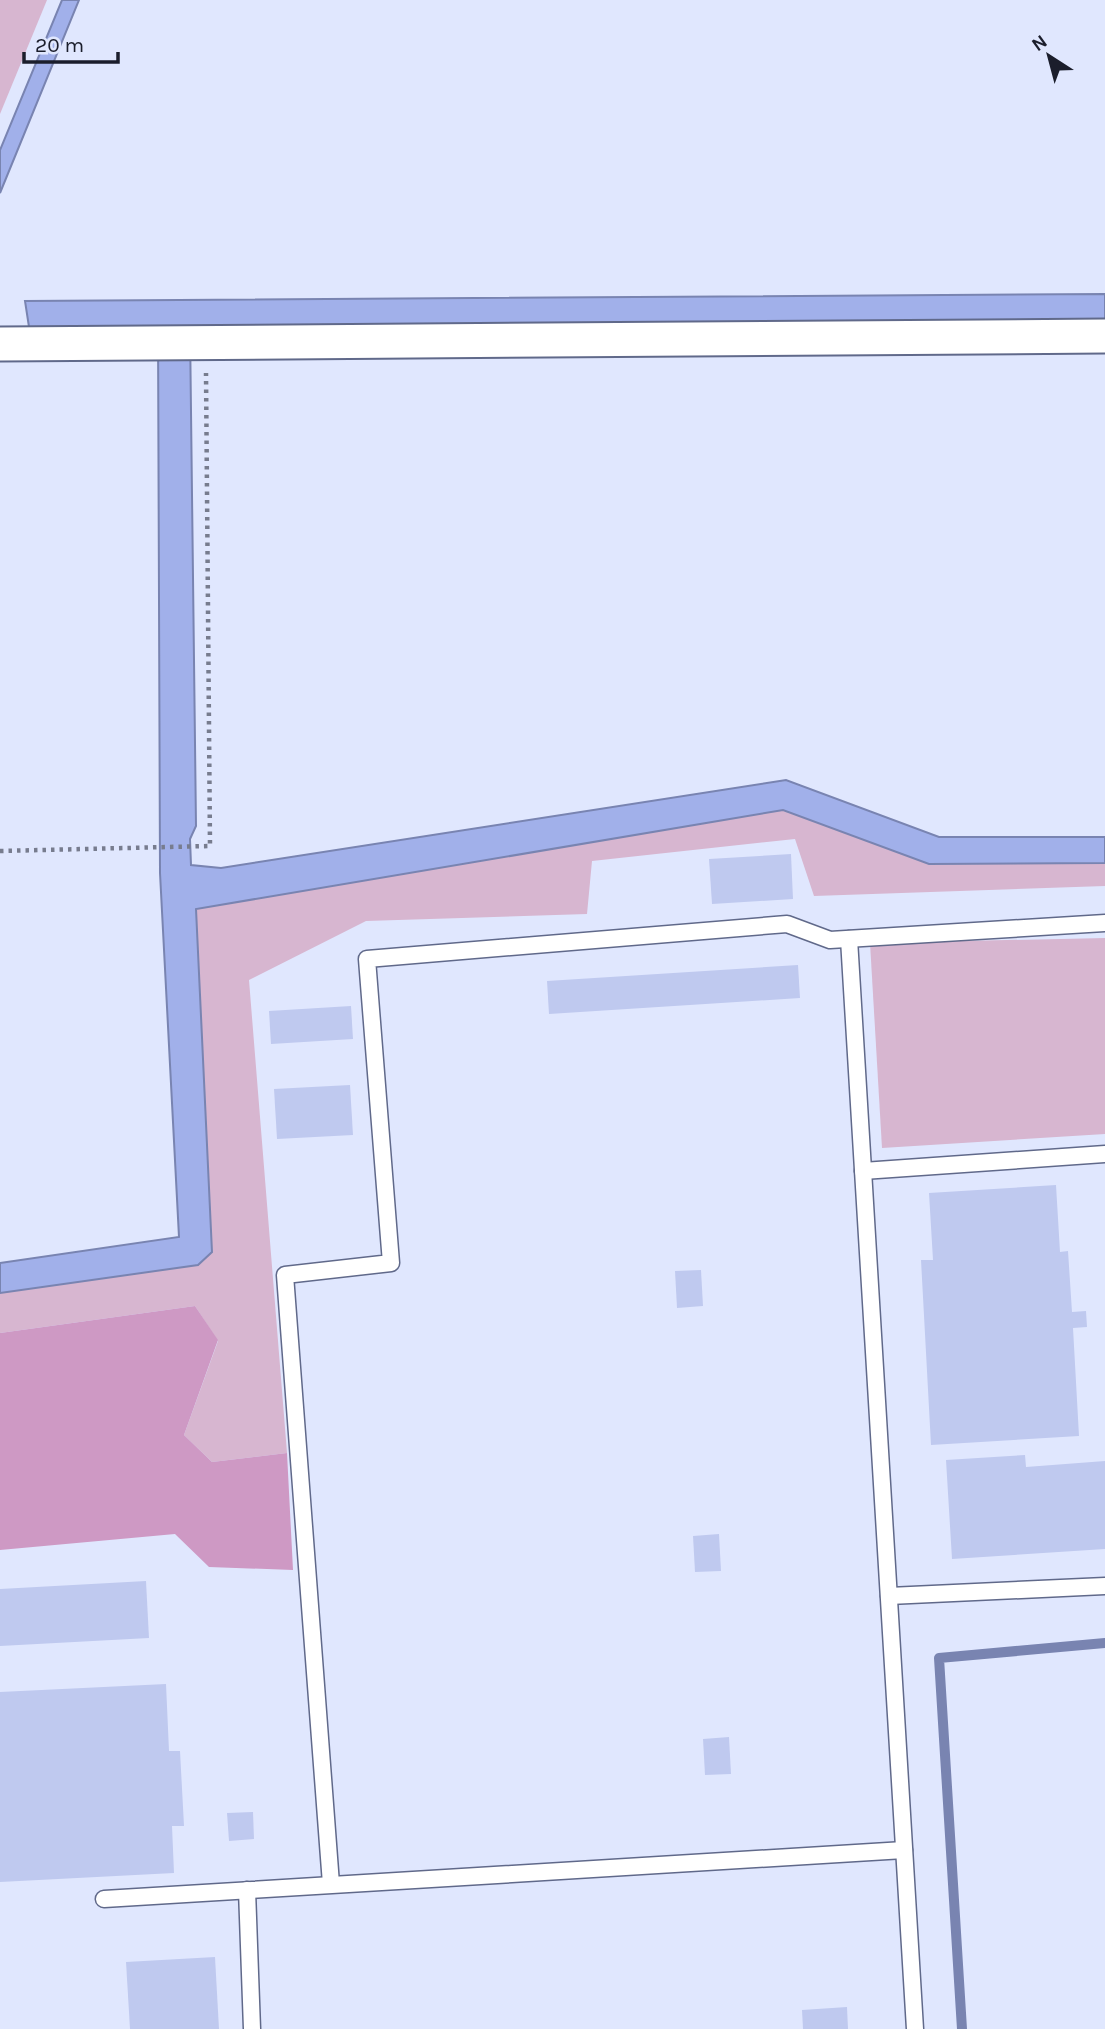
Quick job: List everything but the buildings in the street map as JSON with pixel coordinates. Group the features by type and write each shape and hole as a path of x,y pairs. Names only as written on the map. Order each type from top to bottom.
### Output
{"street":[{"path":"0,344 206,340 1105,336"}],"lane":[{"path":"331,1884 285,1275 391,1263 367,959 787,924 830,940 1105,923"},
{"path":"849,939 915,2029"},
{"path":"863,1171 1105,1154"},
{"path":"889,1596 1105,1586"},
{"path":"104,1899 904,1850"},
{"path":"247,1889 252,2029"}],"path":[{"path":"0,850 209,846 206,340"}],"shaded area":[{"path":"0,0 47,0 0,114"},
{"path":"783,810 929,864 1105,863 1105,886 814,896 795,839 592,861 587,914 366,921 249,980 287,1453 212,1462 184,1435 218,1341 195,1306 0,1333 0,1293 198,1265 212,1252 195,909"},
{"path":"1105,938 1105,1134 882,1148 870,943"},
{"path":"195,1306 218,1340 184,1435 212,1462 287,1453 293,1570 209,1567 175,1534 0,1550 0,1333"}],"water":[{"path":"62,0 79,0 0,193 0,150"},
{"path":"1105,294 1105,325 190,328 196,826 190,839 191,865 221,868 786,780 939,837 1105,837 1105,863 929,864 783,810 196,909 212,1252 198,1265 0,1293 0,1263 179,1237 160,873 158,327 29,327 25,301"}],"waterway":[{"path":"962,2029 939,1658 1105,1643"}]}
